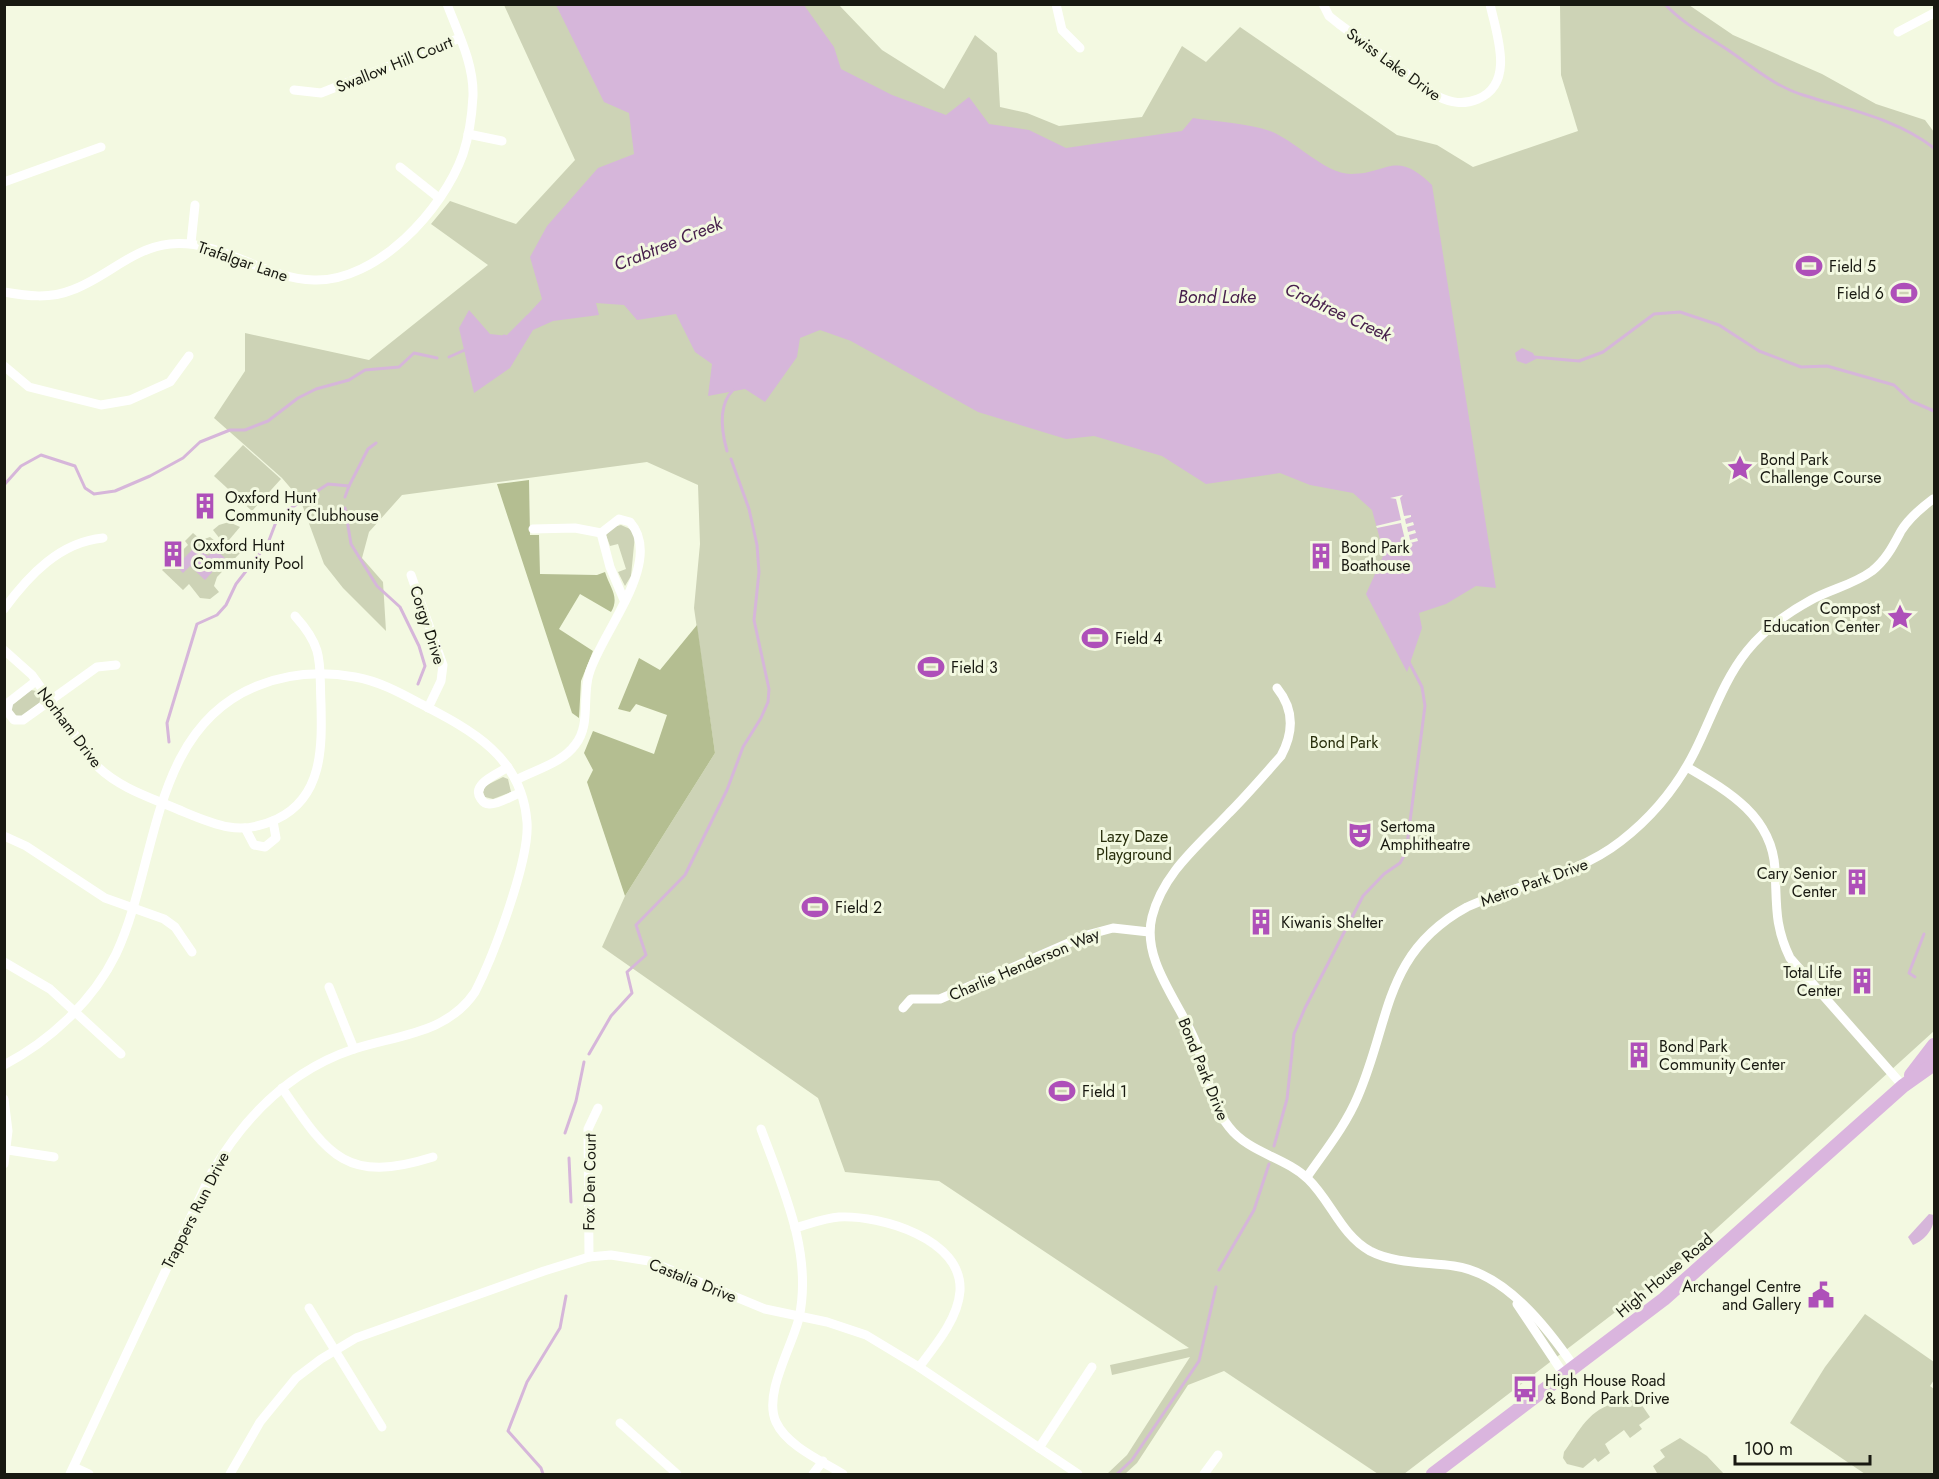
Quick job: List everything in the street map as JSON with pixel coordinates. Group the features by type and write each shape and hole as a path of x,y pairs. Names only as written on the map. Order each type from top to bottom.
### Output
{"main road":[{"name":"High House Road","path":"1902,1086 1935,1045"},
{"name":"High House Road","path":"1433,1474 1664,1299 1736,1237 1902,1086 1935,1064"}],"street":[{"name":"Trafalgar Lane","path":"4,292 37,296 59,294 85,284 139,253 168,244 191,243 212,248 273,273 294,279 317,280 340,277 364,268 388,253 439,198 455,171 468,134 471,79 460,38 447,4"},
{"path":"1056,4 1062,30 1080,48"},
{"name":"Swiss Lake Drive","path":"1323,4 1329,16 1339,24 1437,96 1456,103 1482,97 1490,90 1500,73 1500,52 1490,4"},
{"path":"1898,32 1935,14"},
{"name":"Swallow Hill Court","path":"294,90 321,93 460,38"},
{"path":"468,134 502,141"},
{"path":"4,182 101,147"},
{"path":"400,166 439,198"},
{"path":"191,243 195,205"},
{"path":"4,366 29,387 101,405 130,400 170,382 189,356"},
{"name":"Metro Park Drive","path":"1307,1178 1349,1114 1365,1076 1393,986 1407,961 1424,940 1467,907 1570,872 1609,850 1647,819 1671,791 1687,767 1726,682 1748,649 1775,623 1810,600 1842,588 1874,568 1890,552 1901,531 1916,512 1933,499"},
{"path":"516,780 558,760 578,741 591,666 634,582 639,565 640,537 630,522 618,519 601,532 575,528 533,529"},
{"path":"601,532 610,567 624,600"},
{"path":"4,609 22,585 46,562 74,546 103,538"},
{"name":"Corgy Drive","path":"411,575 443,665 441,681 428,708"},
{"name":"Norham Drive","path":"4,650 18,660 36,681 106,774 127,788 216,824 245,828 273,821 297,805 309,790 318,770 321,729 320,673 316,644 295,616"},
{"path":"36,681 9,702 6,708 14,720 23,720 97,667 116,665"},
{"name":"Trappers Run Drive","path":"4,1065 37,1046 74,1011 88,997 112,962 133,907 172,773 184,750 200,728 223,706 246,691 287,676 320,673 370,680 475,733 489,744 516,780 527,821 525,856 475,992 460,1010 437,1026 354,1049 309,1070 282,1088 242,1126 212,1172 72,1471"},
{"path":"1149,932 1159,899 1176,868 1236,806 1281,756 1287,746 1292,722 1286,701 1277,688"},
{"path":"508,767 480,785 478,792 480,799 485,804 491,804 520,793"},
{"path":"1687,767 1742,802 1758,821 1771,844 1775,868 1775,911 1779,936 1790,958 1902,1086"},
{"path":"245,828 254,845 265,847 276,837 273,821"},
{"path":"4,836 26,846 96,894 160,916 170,923 192,952"},
{"name":"Charlie Henderson Way","path":"903,1008 911,999 940,999 1087,934 1113,928 1149,932"},
{"name":"Bond Park Drive","path":"1149,932 1159,969 1196,1043 1217,1108 1229,1128 1240,1140 1307,1178 1347,1231 1371,1252 1396,1260 1475,1269 1500,1282 1514,1297 1541,1343 1570,1372"},
{"path":"4,962 50,989 121,1054"},
{"path":"329,987 354,1049"},
{"path":"282,1088 325,1143 343,1160 379,1169 405,1166 433,1156"},
{"path":"4,1099 8,1150 4,1164"},
{"name":"Fox Den Court","path":"589,1257 588,1129 598,1108"},
{"path":"761,1129 795,1228 803,1269 799,1316 781,1370 772,1408 776,1423 787,1437 843,1474"},
{"path":"8,1150 54,1157"},
{"path":"795,1228 829,1218 864,1218 922,1237 943,1251 955,1267 960,1289 959,1299 950,1322 919,1367"},
{"name":"Castalia Drive","path":"230,1474 245,1443 277,1399 308,1368 356,1338 589,1257 621,1256 649,1261 757,1306 847,1327 866,1335 919,1367 1078,1474"},
{"path":"309,1308 382,1427"},
{"path":"1039,1448 1092,1367"},
{"path":"620,1423 677,1474"},
{"path":"1204,1474 1218,1455"},
{"path":"813,1474 823,1461"},
{"path":"72,1471 90,1474"}],"green space":[{"name":"Bond Park","path":"504,5 839,5 882,50 944,89 975,35 997,53 1000,107 1027,113 1059,126 1142,117 1182,46 1206,62 1240,27 1397,135 1437,145 1473,167 1578,131 1561,75 1560,5 1689,5 1733,35 1822,74 1876,104 1925,120 1934,132 1934,1031 1673,1268 1404,1474 1378,1474 1224,1371 1188,1385 1137,1463 1125,1474 1107,1474 1127,1455 1190,1357 1112,1375 1110,1365 1189,1348 939,1181 845,1172 818,1098 602,947 625,896 715,753 694,608 700,544 698,485 647,462 402,495 369,532 362,558 383,582 386,631 343,588 324,564 300,499 282,478 214,418 245,371 245,333 369,360 488,265 431,224 450,201 516,224 575,160"},
{"path":"243,445 281,479 252,511 214,476"},
{"path":"529,480 530,535 539,535 540,574 597,575 605,572 613,592 615,602 611,612 580,594 559,629 593,651 581,681 579,718 572,713 497,484"},
{"path":"229,522 240,527 229,540 220,539 213,530"},
{"path":"621,525 630,529 635,535 631,576 625,586 618,572 626,569 618,544 610,546 606,535 613,527"},
{"path":"193,533 201,540 210,537 220,545 229,542 241,552 217,577 214,586 219,592 210,599 200,598 189,584 183,590 162,570 188,545 185,541"},
{"path":"697,625 715,753 625,896 587,782 593,770 584,753 593,731 654,754 667,715 636,704 630,712 618,709 639,658 660,670"},
{"path":"31,690 36,691 42,701 21,717 12,714 11,706"},
{"path":"503,777 508,779 511,792 493,799 485,797 483,792 485,786"},
{"path":"1865,1314 1934,1362 1934,1380 1930,1386 1934,1389 1934,1474 1865,1474 1790,1423 1825,1367"},
{"path":"1626,1400 1639,1401 1650,1417 1639,1425 1642,1429 1630,1438 1624,1430 1605,1444 1610,1453 1598,1462 1595,1458 1583,1468 1567,1464 1563,1458 1564,1452 1589,1418 1604,1407"},
{"path":"1680,1438 1707,1456 1724,1474 1655,1474 1657,1473 1653,1466 1665,1457 1660,1450"}],"water":[{"name":"Bond Lake","path":"556,5 804,5 834,47 841,69 892,95 946,115 969,97 989,124 1029,130 1066,148 1182,131 1193,118 1242,124 1270,131 1289,141 1320,163 1341,172 1364,173 1400,166 1419,174 1432,185 1496,588 1476,586 1446,604 1419,613 1422,628 1407,672 1366,594 1384,554 1372,510 1353,493 1310,485 1280,473 1206,484 1162,456 1094,436 1066,439 978,412 851,341 820,330 800,338 797,357 765,402 745,389 708,396 712,364 695,352 676,314 637,320 624,305 596,303 599,315 553,321 533,330 510,368 474,393 459,328 469,310 490,334 508,336 542,299 530,257 547,226 598,168 634,154 629,113 604,102"},
{"path":"1522,348 1533,353 1536,359 1526,364 1517,361 1515,353"},
{"path":"196,546 208,556 215,549 225,558 205,580 190,566 183,573 176,566"},
{"path":"1929,1214 1934,1215 1931,1229 1925,1237 1913,1245 1908,1237"}],"pier":[{"path":"1403,495 1400,498 1404,516 1411,515 1405,519 1406,524 1413,522 1414,525 1407,527 1408,532 1415,530 1416,533 1409,535 1410,540 1417,538 1418,541 1406,544 1401,523 1377,528 1376,526 1401,520 1396,499 1390,498"}],"waterway":[{"path":"1665,4 1687,24 1783,87 1888,122 1934,148"},
{"path":"1534,357 1579,361 1603,352 1654,314 1680,312 1719,325 1759,351 1801,367 1827,366 1894,385 1911,401 1934,411"},
{"path":"504,336 507,337 528,316"},
{"path":"449,357 467,349"},
{"path":"4,485 21,466 41,455 75,466 85,488 94,494 115,491 183,458 200,442 230,430 245,430 268,421 298,398 316,389 349,380 365,370 399,367 414,353 437,358"},
{"path":"727,451 722,420 725,404 733,390"},
{"path":"169,742 167,723 197,624 217,615 226,605 236,584 268,543 276,522 288,510 328,484 349,486 368,449 376,443"},
{"path":"589,1054 611,1016 632,993 627,972 646,955 636,925 685,875 727,790 743,747 768,702 769,689 754,620 759,572 757,545 749,509 731,459"},
{"path":"345,497 349,486"},
{"path":"345,508 351,544 377,586 400,607 419,646 425,666 418,684"},
{"path":"1274,1146 1287,1099 1294,1034 1305,1008 1363,896 1384,874 1400,863 1406,852 1425,706 1422,687 1409,662"},
{"path":"1915,977 1909,973 1924,934"},
{"path":"565,1133 576,1101 584,1062"},
{"path":"569,1158 571,1202"},
{"path":"1219,1270 1254,1210 1269,1164"},
{"path":"1117,1474 1132,1460 1199,1361 1216,1287"},
{"path":"543,1474 541,1468 508,1431 527,1382 560,1328 566,1296"}],"place":[{"name":"Field 5","path":"1809,266"},
{"name":"Field 6","path":"1904,293"},
{"name":"Bond Park Challenge Course","path":"1740,468"},
{"name":"Oxxford Hunt Community Clubhouse","path":"205,506"},
{"name":"Oxxford Hunt Community Pool","path":"173,554"},
{"name":"Bond Park Boathouse","path":"1321,556"},
{"name":"Compost Education Center","path":"1900,617"},
{"name":"Field 4","path":"1095,638"},
{"name":"Field 3","path":"931,667"},
{"name":"Sertoma Amphitheatre","path":"1360,835"},
{"name":"Cary Senior Center","path":"1857,882"},
{"name":"Field 2","path":"815,907"},
{"name":"Kiwanis Shelter","path":"1261,922"},
{"name":"Total Life Center","path":"1862,981"},
{"name":"Bond Park Community Center","path":"1639,1055"},
{"name":"Field 1","path":"1062,1091"},
{"name":"Archangel Centre and Gallery","path":"1821,1295"},
{"name":"High House Road & Bond Park Drive","path":"1525,1389"}],"water label":[{"name":"Crabtree Creek","path":"668,244"},
{"name":"Crabtree Creek","path":"1338,312"}],"park label":[{"name":"Lazy Daze Playground","path":"1134,845"}]}
